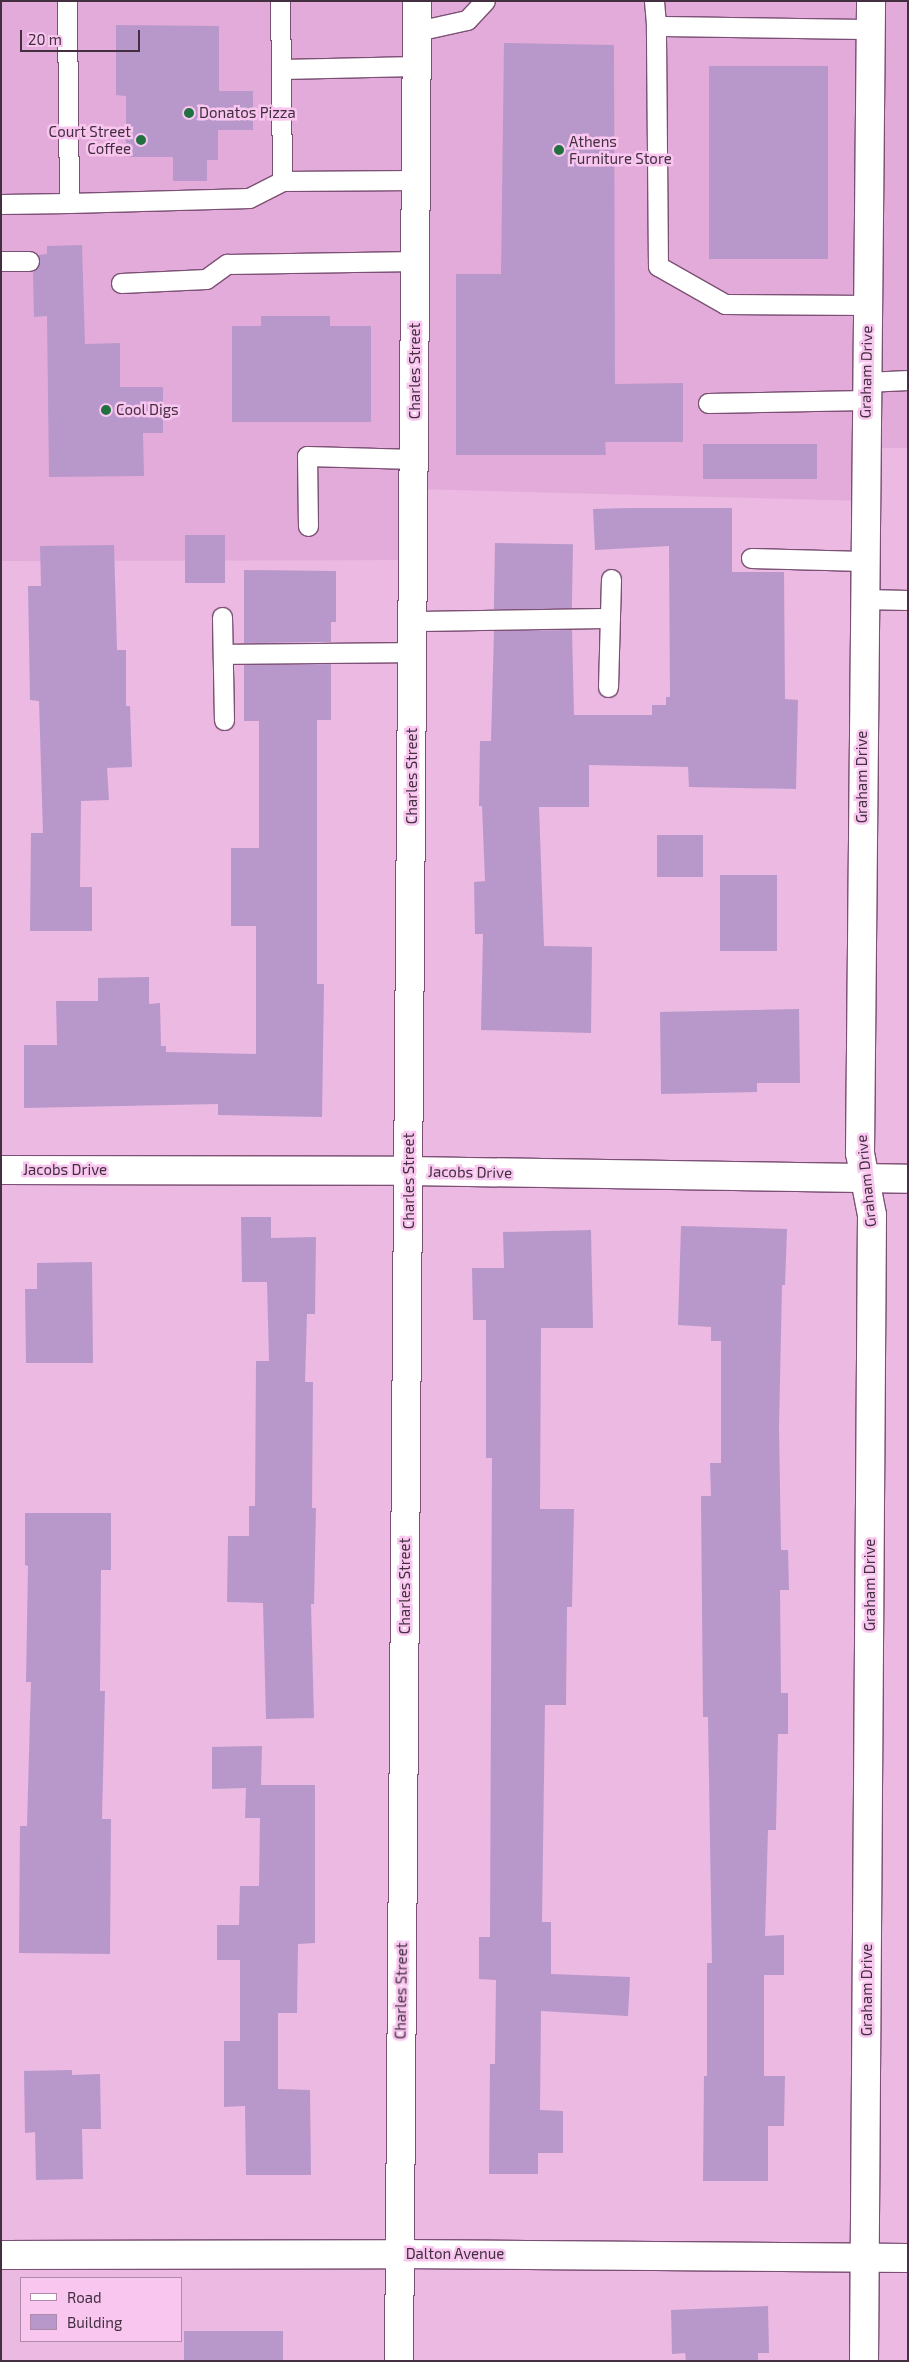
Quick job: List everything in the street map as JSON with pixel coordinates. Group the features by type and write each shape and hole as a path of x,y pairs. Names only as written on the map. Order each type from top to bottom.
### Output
{"street":[{"name":"Charles Street","path":"399,2361 398,2254 409,1171 417,1"},
{"name":"Graham Drive","path":"864,2361 872,1216 867,1178 860,1153 863,599 871,1"},
{"name":"Jacobs Drive","path":"1,1170 409,1171 908,1179"},
{"name":"Dalton Avenue","path":"1,2255 398,2254 908,2258"}],"lane":[{"path":"67,1 69,203"},
{"path":"280,1 282,182"},
{"path":"417,31 467,20 485,1"},
{"path":"654,1 656,26 658,266 725,304 867,305"},
{"path":"656,26 871,29"},
{"path":"281,69 417,66"},
{"path":"1,204 249,198 282,182 416,180"},
{"path":"121,283 206,279 227,264 416,260"},
{"path":"1,261 29,261"},
{"path":"708,403 866,391 908,380"},
{"path":"308,526 307,456 414,459"},
{"path":"751,558 864,561"},
{"path":"608,688 611,579"},
{"path":"863,599 908,600"},
{"path":"222,617 224,720"},
{"path":"413,621 610,618"},
{"path":"223,654 413,652"}],"shaded area":[{"path":"1,1 908,1 908,448 865,448 864,501 414,489 413,560 1,561"}],"building":[{"name":"Donatos Pizza","path":"116,25 219,26 219,91 253,91 253,130 218,130 218,160 207,160 207,181 173,181 173,157 126,157 126,96 116,95"},
{"name":"Athens Furniture Store","path":"504,43 614,45 615,384 683,383 683,442 605,442 606,455 456,455 456,274 501,274"},
{"path":"709,66 828,66 828,259 709,259"},
{"name":"Cool Digs","path":"82,245 85,344 120,343 120,387 163,387 163,433 143,433 144,476 49,477 47,316 34,317 33,272 39,266 38,255 47,254 47,246"},
{"path":"261,316 330,316 330,326 371,326 371,422 232,422 232,326 261,326"},
{"path":"703,444 817,444 817,479 703,479"},
{"path":"732,508 732,572 784,572 785,699 798,700 796,789 689,787 688,767 589,765 589,807 539,807 544,946 592,947 591,1033 481,1030 483,934 475,934 474,882 485,881 482,806 479,806 480,741 491,741 494,631 572,630 574,715 652,715 652,705 666,705 666,697 670,697 669,546 595,550 593,509"},
{"path":"185,535 225,535 225,583 185,583"},
{"path":"495,543 573,544 572,610 494,609"},
{"path":"114,545 117,650 126,650 126,706 130,706 132,767 107,768 109,800 81,801 80,887 92,887 92,931 30,931 31,833 43,833 39,701 30,700 28,586 41,586 40,546"},
{"path":"244,570 336,571 336,622 331,622 331,642 244,643"},
{"path":"331,664 331,720 317,720 317,984 324,984 322,1117 218,1115 218,1104 24,1108 24,1045 57,1045 56,1001 98,1001 98,978 149,977 149,1004 160,1003 161,1046 166,1046 166,1052 256,1054 256,926 231,926 231,848 259,848 259,721 244,721 244,665"},
{"path":"657,835 703,835 703,877 657,877"},
{"path":"720,875 777,875 777,951 720,951"},
{"path":"799,1009 800,1083 757,1083 757,1092 661,1094 660,1012"},
{"path":"241,1217 271,1217 271,1238 316,1237 315,1314 307,1314 305,1382 313,1382 312,1508 316,1508 314,1604 311,1604 314,1718 266,1719 263,1603 227,1602 228,1536 249,1536 249,1506 255,1506 256,1361 269,1361 267,1282 242,1282"},
{"path":"681,1226 787,1229 785,1285 782,1285 779,1427 781,1550 788,1550 789,1590 780,1590 781,1693 788,1693 788,1734 778,1734 776,1830 768,1830 765,1936 784,1935 784,1975 764,1975 764,2076 785,2076 784,2126 768,2126 768,2181 703,2181 704,2076 707,2076 707,1963 712,1963 708,1717 703,1717 701,1496 711,1496 710,1463 721,1463 721,1341 711,1341 711,1327 678,1325"},
{"path":"591,1230 593,1328 541,1328 540,1509 574,1509 572,1607 567,1607 566,1705 545,1705 542,1922 551,1922 551,1974 630,1977 628,2016 541,2011 540,2110 563,2111 563,2153 538,2153 538,2174 489,2174 490,2064 495,2064 496,1980 479,1979 479,1937 490,1937 492,1458 486,1458 486,1320 473,1320 472,1268 504,1268 503,1232"},
{"path":"92,1262 93,1363 26,1363 25,1289 37,1289 37,1263"},
{"path":"25,1513 111,1513 111,1570 101,1570 100,1691 105,1691 102,1819 111,1819 110,1954 19,1953 20,1826 27,1826 31,1682 26,1682 28,1566 25,1565"},
{"path":"262,1746 261,1785 315,1785 315,1943 298,1944 297,2013 278,2013 278,2089 310,2090 311,2175 246,2175 245,2106 224,2107 224,2041 240,2041 240,1960 217,1960 217,1925 239,1925 240,1886 259,1886 260,1818 245,1818 246,1788 212,1789 212,1747"},
{"path":"72,2070 72,2075 100,2074 101,2129 82,2129 83,2179 36,2180 35,2132 25,2133 24,2071"},
{"path":"768,2306 769,2353 758,2353 758,2361 686,2361 685,2353 672,2354 671,2310"},
{"path":"184,2331 283,2331 283,2361 184,2361"}],"place":[{"name":"Donatos Pizza","path":"189,113"},
{"name":"Court Street Coffee","path":"141,140"},
{"name":"Athens Furniture Store","path":"559,150"},
{"name":"Cool Digs","path":"106,410"}]}
